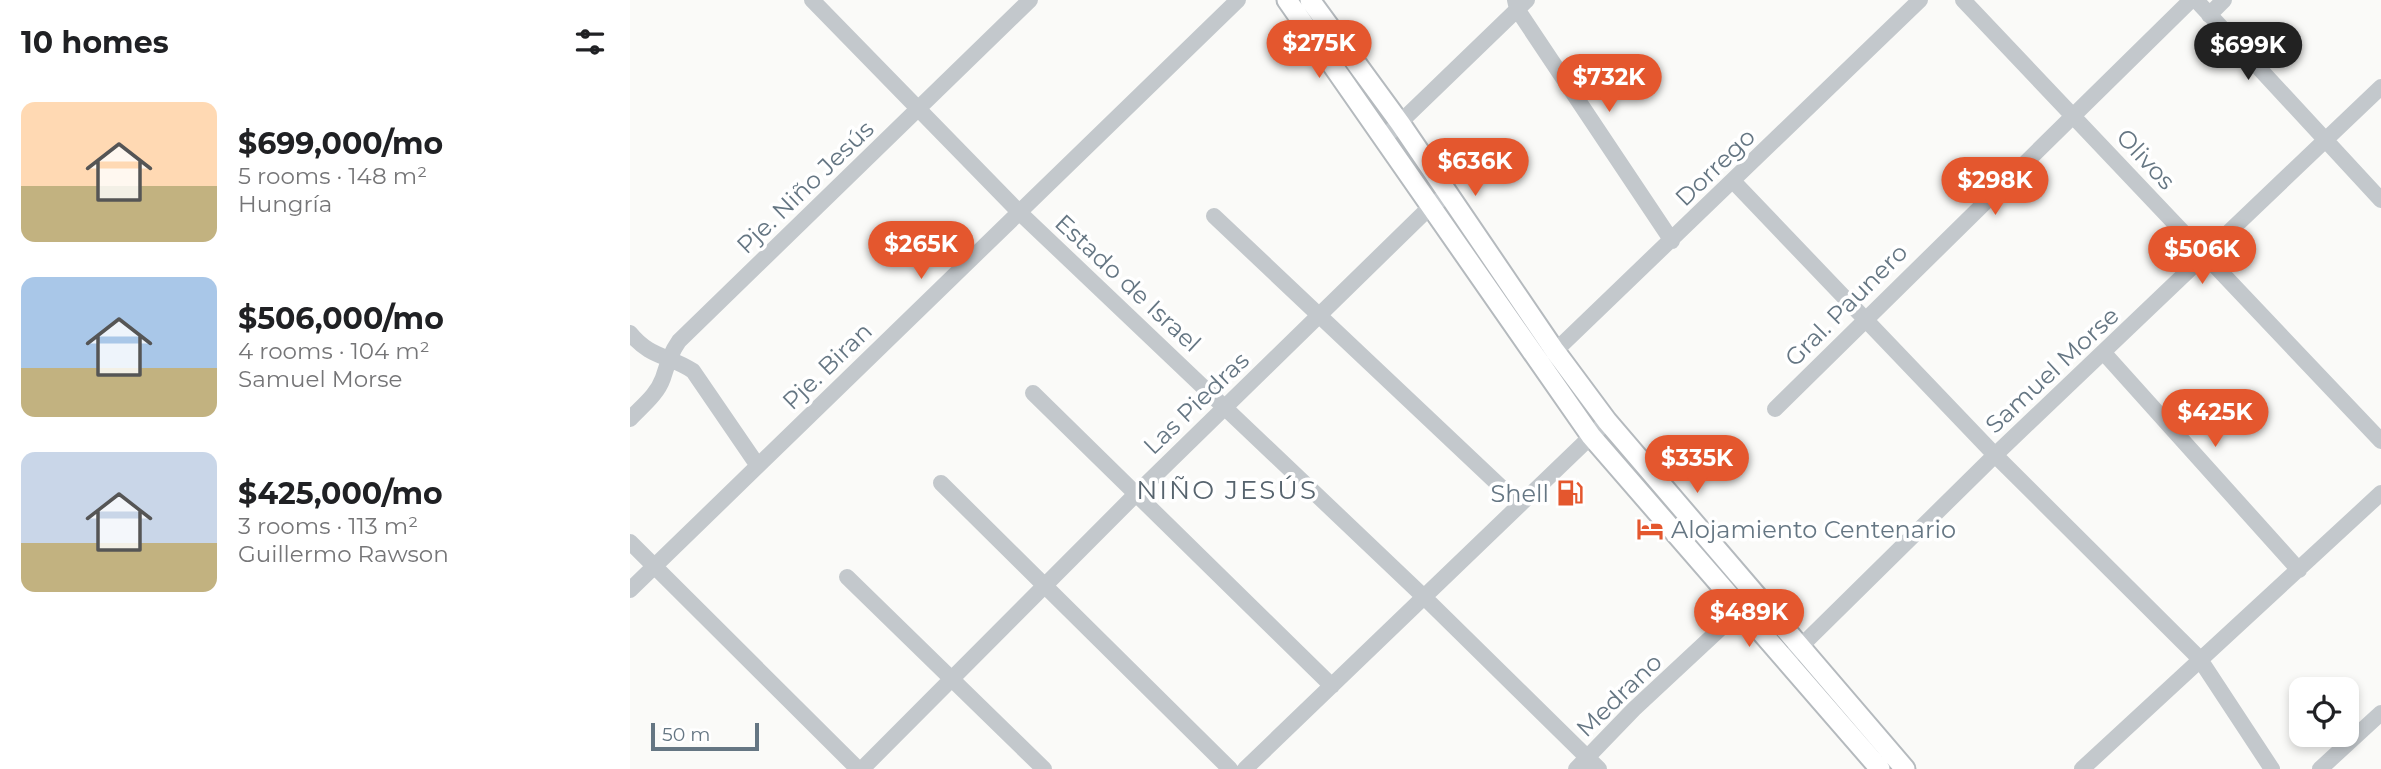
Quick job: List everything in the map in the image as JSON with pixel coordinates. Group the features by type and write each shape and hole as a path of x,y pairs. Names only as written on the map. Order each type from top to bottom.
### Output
{"main road":[{"path":"1287,0 1591,436 1741,610 1793,653 1905,769"},
{"path":"1310,0 1400,123 1555,351 1607,421 1756,596 1793,653 1880,769"}],"street":[{"name":"Estado de Israel","path":"812,0 1019,212 1423,596 1600,769"},
{"name":"Pje. Niño Jesús","path":"630,419 653,395 663,377 667,358 678,341 1030,0"},
{"name":"Pje. Biran","path":"630,590 1238,0"},
{"name":"Dorrego","path":"1540,365 1920,0"},
{"name":"Olivos","path":"1963,0 2381,441"},
{"path":"2193,0 2327,138 2381,200"},
{"name":"Gral. Paunero","path":"1775,409 1864,318 2193,0"},
{"path":"2209,15 2224,0"},
{"path":"1385,137 1519,3 1672,241"},
{"name":"Samuel Morse","path":"1793,653 1995,455 2381,87"},
{"path":"1733,181 1995,455 2199,658 2272,769"},
{"name":"Las Piedras","path":"860,769 1135,495 1430,207 1448,194"},
{"path":"1214,216 1519,504"},
{"path":"630,333 642,348 694,371 758,466"},
{"path":"2104,353 2299,570"},
{"path":"1034,394 1332,686"},
{"path":"1245,769 1607,421"},
{"path":"941,483 1230,769"},
{"path":"2082,769 2199,658 2381,493"},
{"path":"630,542 860,769"},
{"path":"847,577 1044,769"},
{"name":"Medrano","path":"1576,769 1634,709 1756,596"},
{"path":"2320,769 2381,713"}],"place":[{"name":"Shell","path":"1570,493"},
{"name":"Alojamiento Centenario","path":"1650,529"}],"district":[{"name":"NIÑO JESÚS","path":"1227,490"}]}
